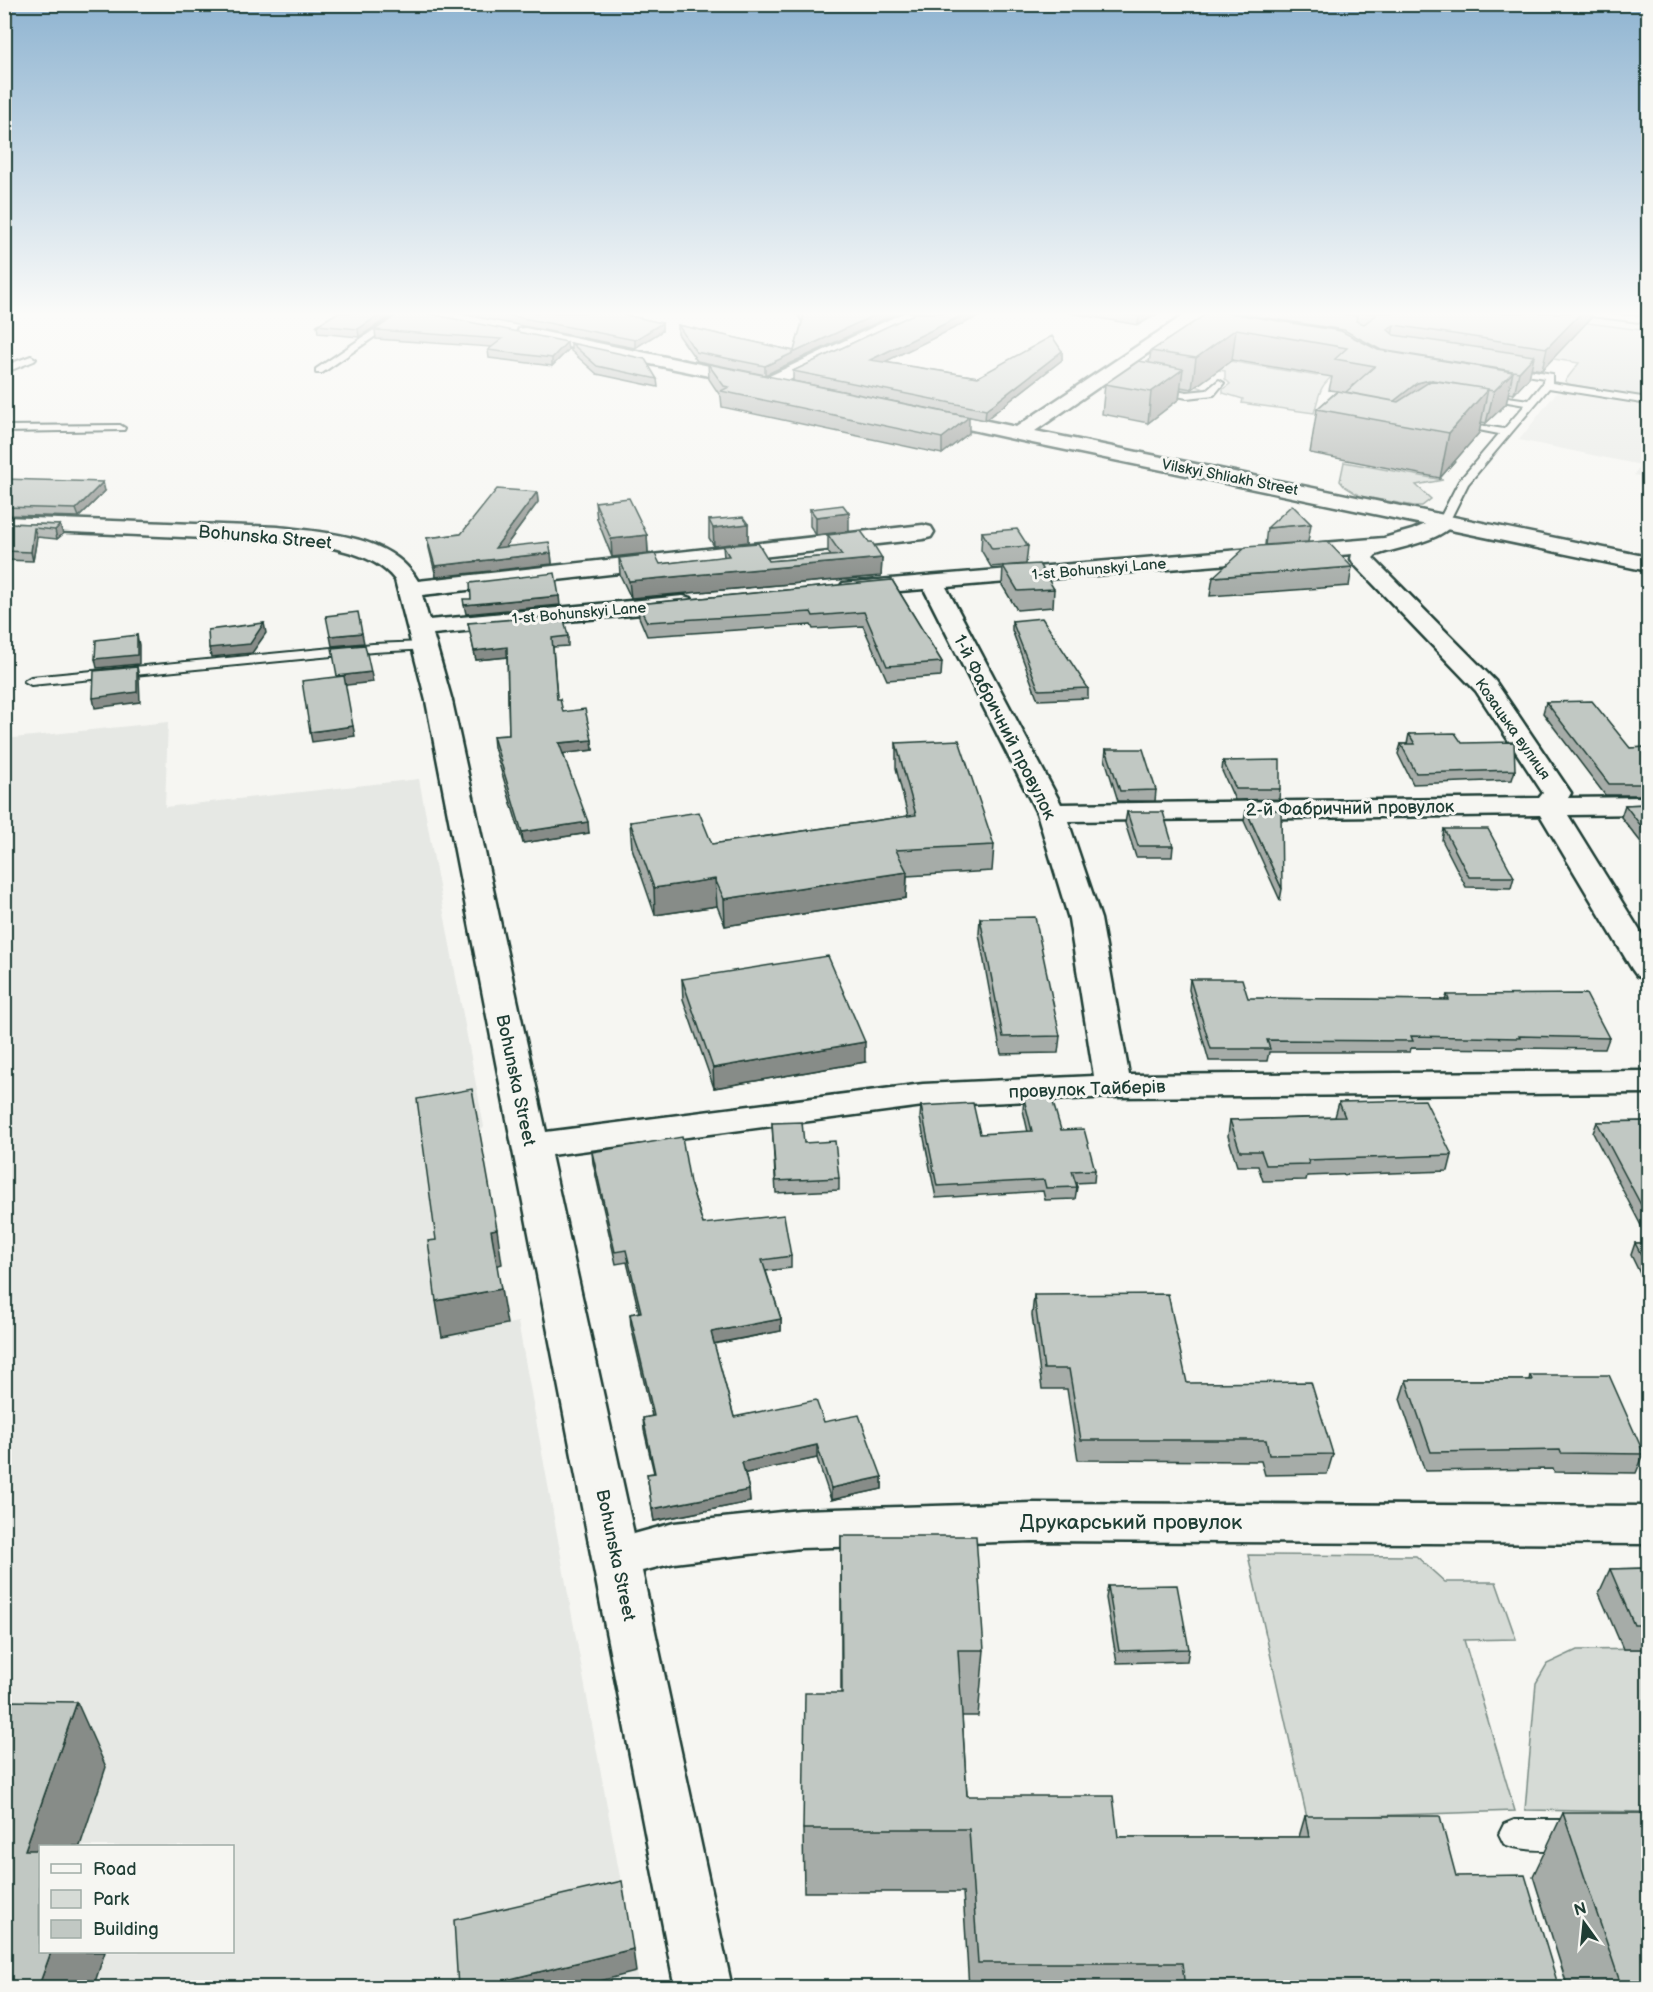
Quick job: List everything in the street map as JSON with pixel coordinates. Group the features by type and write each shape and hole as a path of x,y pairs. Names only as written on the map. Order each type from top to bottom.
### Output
{"street":[{"path":"1018,434 1060,406"},
{"name":"Vilskyi Shliakh Street","path":"910,411 1648,564"},
{"name":"Козацька вулиця","path":"1444,522 1404,541 1368,550 1363,554 1362,559 1486,686 1557,793 1548,805 1648,969"},
{"name":"Bohunska Street","path":"4,523 278,534 315,538 386,559 401,570 410,589 438,701 617,1558 704,1988"},
{"path":"410,589 773,551 923,532"},
{"name":"1-st Bohunskyi Lane","path":"829,590 1384,545"},
{"name":"1-й Фабричний провулок","path":"932,582 1052,813 1084,919 1113,1086"},
{"name":"1-st Bohunskyi Lane","path":"422,637 700,601"},
{"name":"2-й Фабричний провулок","path":"1052,813 1648,805"},
{"name":"провулок Тайберів","path":"530,1146 923,1095 1113,1086 1648,1082"},
{"name":"Друкарський провулок","path":"617,1558 674,1543 800,1529 1032,1521 1648,1525"}],"lane":[{"path":"1444,522 1463,483 1529,406"},
{"path":"1446,422 1505,432"},
{"path":"4,429 120,428"},
{"path":"31,681 373,648 422,637"},
{"path":"1514,1834 1604,1834"}],"shaded area":[{"path":"1546,406 1648,406 1648,478 1634,475 1641,465 1519,440"},
{"path":"168,722 165,807 419,779 484,1127 479,1133 502,1264 497,1266 507,1324 518,1322 639,1987 5,1987 4,739"}],"green space":[{"path":"1263,406 1316,406 1314,413"},
{"path":"1344,462 1443,480 1416,485 1431,499 1422,506 1414,506 1360,496 1344,486 1340,481"},
{"path":"1248,1555 1416,1556 1445,1582 1496,1582 1516,1639 1464,1640 1515,1811 1307,1818"},
{"path":"1648,1649 1648,1812 1525,1810 1536,1683 1547,1664 1577,1650"}],"building":[{"path":"791,406 915,406 969,417 942,438"},
{"path":"966,406 991,406 986,410"},
{"path":"1321,406 1473,406 1449,433 1317,409"},
{"path":"4,479 103,482 76,509 4,507"},
{"path":"497,489 537,492 495,548 549,542 551,553 435,566 427,538 461,534"},
{"path":"629,498 647,535 611,539 595,502"},
{"path":"843,505 849,513 816,517 810,509"},
{"path":"1292,505 1311,524 1267,528"},
{"path":"743,517 748,524 713,528 709,520"},
{"path":"4,523 60,525 55,530 34,528 31,552 4,551"},
{"path":"1017,529 1028,546 992,549 982,532"},
{"path":"861,531 869,542 872,542 882,558 629,581 619,558 655,554 660,564 729,556 723,546 758,543 769,561 842,555 828,535"},
{"path":"1327,541 1352,567 1213,577 1246,547"},
{"path":"1039,564 1054,589 1018,591 1003,566"},
{"path":"555,573 559,596 464,605 463,599 471,599 470,583"},
{"path":"892,580 942,662 887,666 864,612 813,616 811,612 647,622 638,604"},
{"path":"358,612 362,633 330,636 326,616"},
{"path":"563,615 568,636 552,638 557,699 560,699 563,712 585,709 592,740 559,743 588,822 522,832 493,736 509,735 507,647 474,651 468,623"},
{"path":"1042,618 1088,688 1039,690 1012,621"},
{"path":"264,623 250,644 209,648 208,630"},
{"path":"137,635 137,655 95,659 96,640"},
{"path":"365,645 371,672 337,676 332,648"},
{"path":"137,667 137,692 93,698 94,671"},
{"path":"344,676 353,726 310,732 302,681"},
{"path":"1592,701 1630,748 1648,747 1648,784 1609,784 1546,702"},
{"path":"1455,733 1462,743 1514,742 1515,770 1416,773 1401,744 1415,744 1409,734"},
{"path":"959,740 994,845 896,850 907,872 724,899 715,879 654,888 630,822 699,812 712,844 916,815 896,743"},
{"path":"1106,749 1143,749 1156,790 1120,791"},
{"path":"1280,760 1280,789 1236,789 1223,761"},
{"path":"1648,804 1648,835 1625,805"},
{"path":"1246,810 1281,810 1282,889"},
{"path":"1127,812 1163,812 1173,846 1138,846"},
{"path":"1444,829 1488,829 1514,877 1469,877"},
{"path":"1035,917 1060,1036 1003,1037 980,918"},
{"path":"828,956 865,1042 713,1068 682,979"},
{"path":"1190,979 1242,979 1248,998 1449,1000 1447,995 1586,994 1609,1038 1411,1036 1413,1041 1267,1040 1270,1049 1211,1049"},
{"path":"472,1089 497,1229 491,1230 501,1289 436,1301 428,1241 436,1240 417,1099"},
{"path":"1050,1092 1061,1130 1084,1129 1095,1170 1072,1171 1077,1187 1046,1188 1044,1180 937,1186 921,1106 973,1103 980,1134 1032,1131 1024,1099"},
{"path":"1425,1100 1452,1155 1308,1160 1309,1164 1266,1165 1261,1151 1240,1151 1230,1120 1345,1117 1339,1102"},
{"path":"1648,1121 1648,1218 1597,1122"},
{"path":"802,1122 804,1143 835,1141 839,1178 776,1181 772,1123"},
{"path":"682,1137 690,1183 703,1224 784,1215 791,1256 762,1260 781,1319 711,1332 734,1417 816,1400 824,1422 859,1415 882,1477 831,1488 817,1445 742,1462 749,1490 652,1509 647,1474 655,1473 643,1418 654,1416 630,1314 641,1312 626,1250 615,1252 592,1152"},
{"path":"1635,1243 1648,1243 1648,1268"},
{"path":"1168,1294 1187,1383 1311,1382 1333,1454 1269,1455 1266,1440 1081,1440 1069,1369 1044,1369 1034,1295"},
{"path":"1530,1375 1609,1375 1644,1454 1561,1453 1560,1450 1431,1452 1406,1380 1532,1380"},
{"path":"841,1536 976,1536 984,1650 958,1650 967,1796 1113,1796 1118,1837 1309,1837 1305,1816 1440,1816 1456,1876 1525,1875 1559,1988 1185,1988 1182,1963 978,1963 969,1829 803,1829 805,1693 842,1693"},
{"path":"1648,1568 1648,1625 1634,1625 1610,1569"},
{"path":"1177,1585 1189,1649 1119,1651 1108,1586"},
{"path":"4,1701 77,1702 25,1850 39,1850 39,1953 51,1953 38,1988 4,1988"},
{"path":"1563,1813 1648,1813 1648,1988 1622,1988"},
{"path":"622,1881 633,1949 473,1988 458,1988 454,1920"}]}
